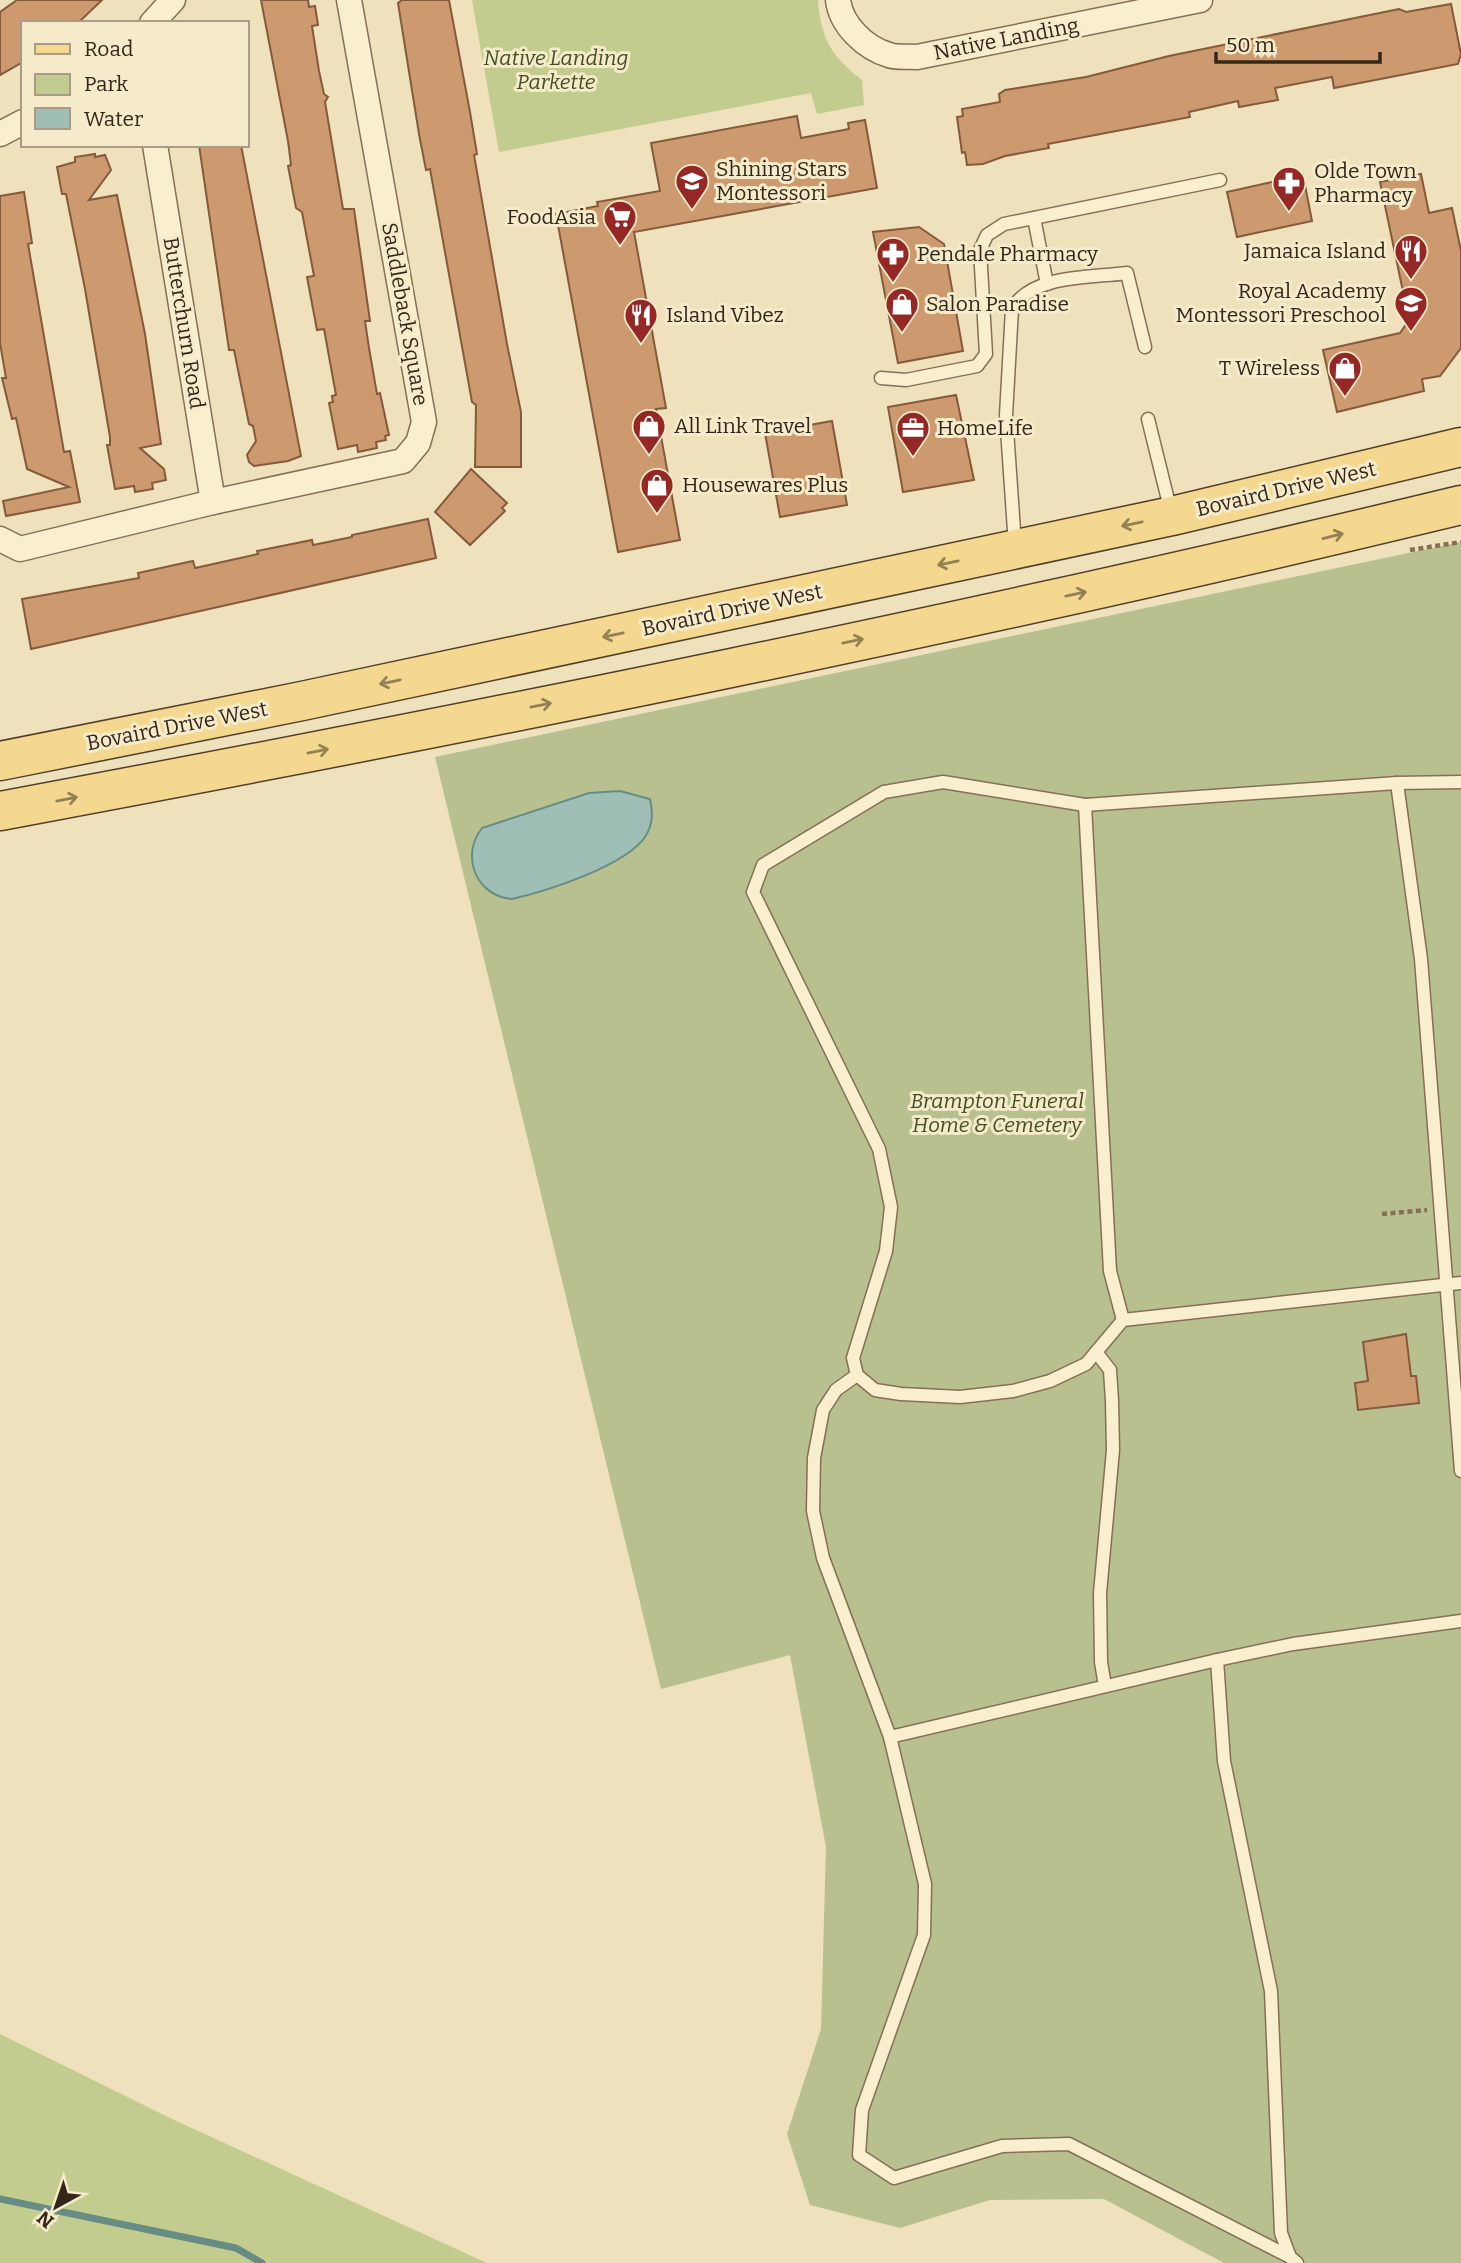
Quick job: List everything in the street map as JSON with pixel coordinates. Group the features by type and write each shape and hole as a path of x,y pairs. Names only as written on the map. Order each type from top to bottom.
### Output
{"main road":[{"name":"Bovaird Drive West","path":"0,761 316,698 1172,516 1461,447"},
{"path":"0,811 760,661 1186,570 1461,505"},
{"path":"1172,516 1186,570"}],"street":[{"path":"154,21 173,0"},
{"name":"Saddleback Square","path":"0,539 20,549 213,502 403,461 418,443 425,422 349,0"},
{"name":"Native Landing","path":"838,0 842,18 870,46 892,56 917,57 1200,0"},
{"path":"0,134 21,123"},
{"name":"Butterchurn Road","path":"155,147 213,502"}],"lane":[{"path":"881,378 906,380 977,366 986,354 980,250 987,235 1004,224 1220,180"},
{"path":"1034,218 1047,284"},
{"path":"1015,549 1006,415 1012,309 1020,296 1047,284 1127,273 1145,347"},
{"path":"1148,419 1172,516"},
{"path":"1461,782 1397,783 1085,805 943,782 884,792 763,864 753,891 879,1149 891,1207 886,1251 853,1357 857,1375 875,1390 901,1394 960,1396 1013,1391 1050,1381 1086,1364 1123,1320 1461,1283"},
{"path":"1397,783 1421,959 1461,1471"},
{"path":"1085,805 1110,1271 1123,1320"},
{"path":"1096,1352 1110,1370 1112,1401 1113,1450 1100,1592 1101,1662 1105,1686"},
{"path":"857,1375 836,1390 823,1410 814,1458 813,1511 823,1558 891,1737 925,1884 924,1935 862,2110 859,2155 894,2178 1002,2146 1069,2144 1293,2260"},
{"path":"891,1737 1293,1644 1461,1621"},
{"path":"1217,1660 1224,1761 1271,1991 1281,2233 1293,2260"}],"path":[{"path":"1382,1214 1439,1208"}],"green space":[{"name":"Native Landing Parkette","path":"472,0 818,0 822,26 830,46 842,63 862,80 864,105 817,114 811,93 499,152"},
{"name":"Brampton Funeral Home & Cemetery","path":"1461,542 1461,2263 1224,2263 1104,2199 990,2200 900,2228 810,2205 787,2134 821,2029 826,1847 790,1655 661,1689 435,757"},
{"path":"0,2034 172,2119 487,2263 0,2263"}],"water":[{"path":"620,791 650,799 652,814 650,828 645,837 621,858 564,884 512,899 489,891 481,883 472,862 472,850 482,828 589,793"}],"building":[{"path":"17,0 102,0 80,21 21,21 21,63 0,75 0,12"},
{"path":"261,0 308,0 309,7 315,6 318,25 312,26 319,71 324,94 328,97 325,102 343,209 354,209 370,321 365,321 369,348 377,394 380,393 389,435 385,436 386,440 376,442 377,448 358,452 357,445 338,449 329,403 333,402 332,396 336,395 324,329 317,330 307,277 314,276 302,212 296,208 288,166 291,165 288,141"},
{"path":"402,0 449,0 521,412 521,467 475,467 476,405 472,402 430,169 426,170 419,134 398,3"},
{"path":"1451,4 1461,54 1458,64 1334,88 1332,77 1275,88 1278,100 1239,107 1238,101 1189,112 1190,117 1048,144 1049,148 1005,156 983,164 967,165 965,152 962,153 957,117 963,116 962,109 1000,102 999,94 1005,90 1086,77 1169,56 1399,9 1406,12"},
{"path":"797,116 801,138 849,129 848,123 865,120 877,188 634,232 666,408 656,409 680,540 618,552 556,214 598,206 597,202 660,191 651,143"},
{"path":"199,147 241,147 301,456 288,461 254,466 249,462 247,455 256,441 253,426 249,424 234,350 229,350"},
{"path":"95,154 95,157 105,155 111,170 89,200 117,195 145,334 161,444 140,448 164,469 166,480 152,483 153,489 135,492 134,486 115,489 107,445 110,445 110,437 85,289 66,194 62,194 57,167 75,162 75,157"},
{"path":"1421,174 1429,213 1452,208 1461,251 1461,348 1440,376 1422,379 1424,391 1337,412 1323,350 1400,333 1409,320 1380,182"},
{"path":"1303,175 1312,221 1237,237 1227,192"},
{"path":"24,192 32,243 28,244 64,452 70,451 80,502 6,516 3,501 69,487 27,469 16,418 12,419 2,378 6,378 0,343 0,196"},
{"path":"919,227 944,244 963,351 898,363 873,232"},
{"path":"956,395 974,480 903,492 888,407"},
{"path":"832,421 847,505 780,517 765,433"},
{"path":"471,469 507,503 502,508 505,511 470,545 435,512"},
{"path":"428,519 436,558 31,649 22,599 139,578 138,573 193,561 195,568 258,554 257,551 312,540 313,545"},
{"path":"1406,1334 1411,1376 1416,1376 1419,1403 1358,1410 1355,1383 1368,1381 1363,1342"}],"waterway":[{"path":"0,2199 236,2248 262,2263"}],"place":[{"name":"Shining Stars Montessori","path":"692,211"},
{"name":"Olde Town Pharmacy","path":"1289,213"},
{"name":"FoodAsia","path":"620,247"},
{"name":"Jamaica Island","path":"1411,281"},
{"name":"Pendale Pharmacy","path":"893,284"},
{"name":"Royal Academy Montessori Preschool","path":"1411,333"},
{"name":"Salon Paradise","path":"902,334"},
{"name":"Island Vibez","path":"641,345"},
{"name":"T Wireless","path":"1345,398"},
{"name":"All Link Travel","path":"649,456"},
{"name":"HomeLife","path":"913,458"},
{"name":"Housewares Plus","path":"657,515"}]}
